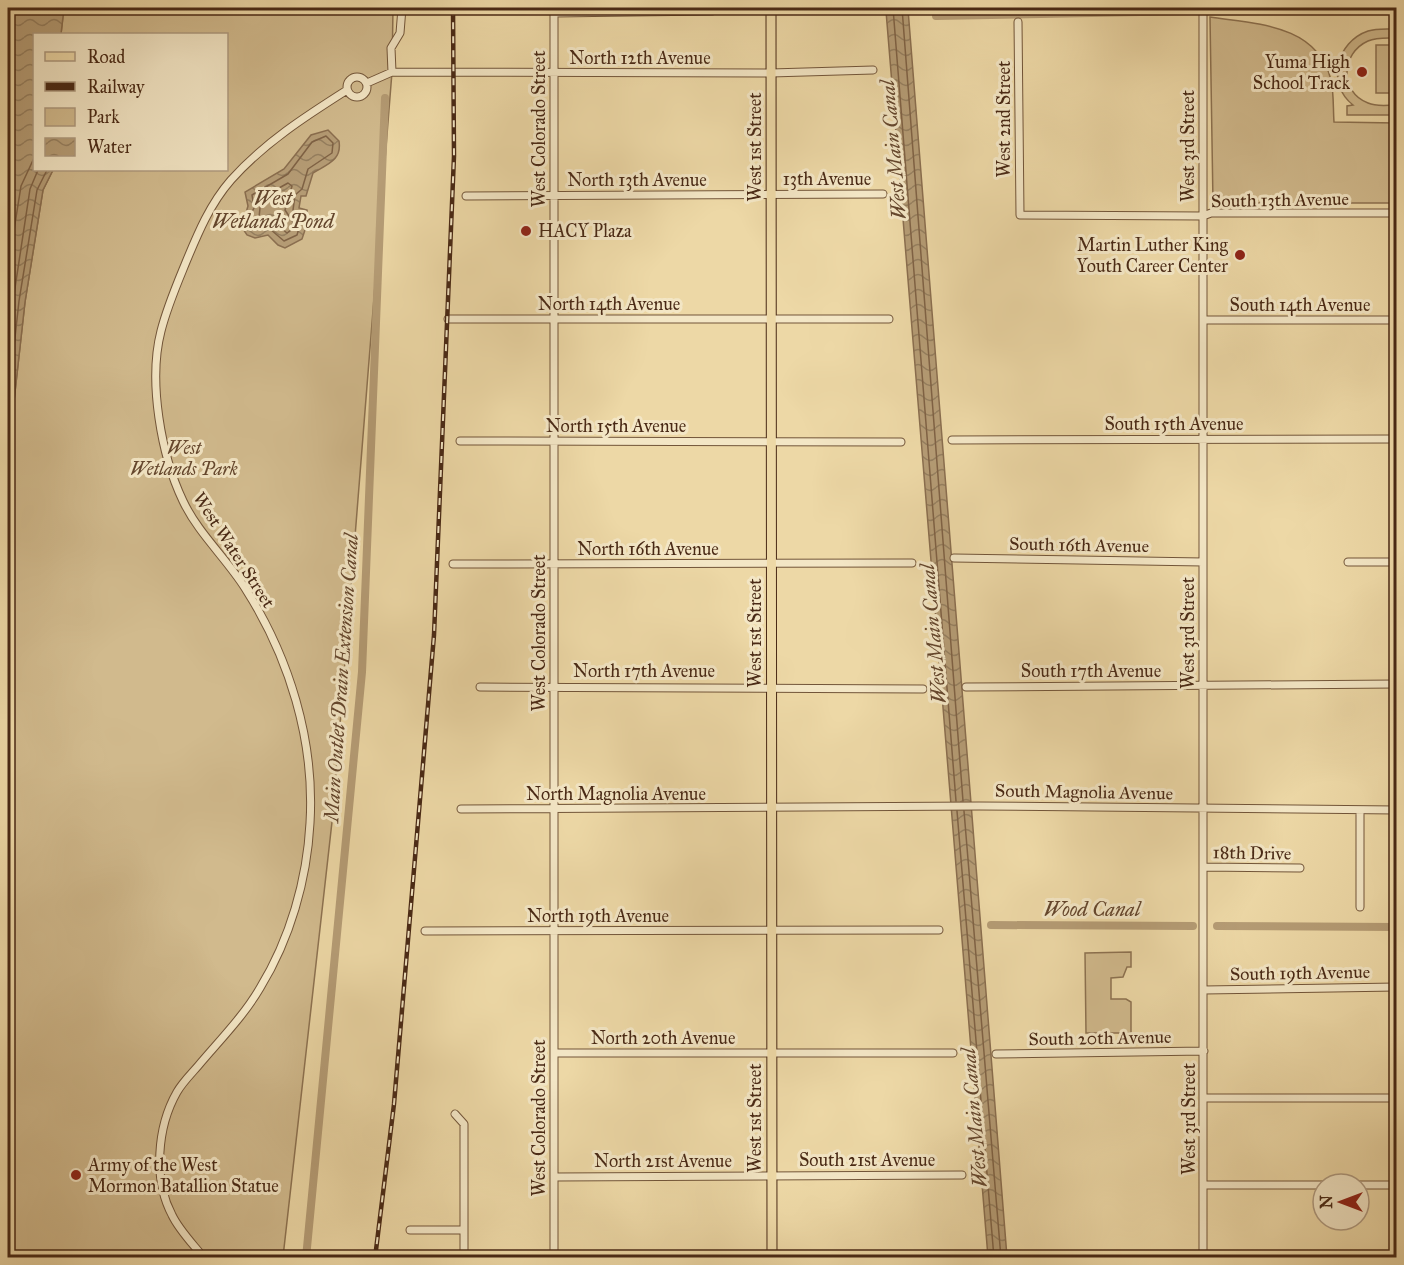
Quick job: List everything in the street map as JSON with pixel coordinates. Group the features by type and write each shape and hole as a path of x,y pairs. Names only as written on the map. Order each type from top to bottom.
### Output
{"main road":[{"name":"West 1st Street","path":"771,8 772,1257"}],"street":[{"path":"392,72 391,48 400,33 402,8"},
{"name":"West 3rd Street","path":"1203,8 1203,1257"},
{"path":"554,10 712,11"},
{"name":"West Colorado Street","path":"554,10 554,1257"},
{"name":"West 2nd Street","path":"1018,22 1020,215"},
{"name":"North 12th Avenue","path":"367,83 392,72 771,73 873,70"},
{"path":"355,76 362,77 367,83 365,93 359,97 350,95 347,90 347,82 355,76"},
{"name":"West Water Street","path":"204,1257 172,1217 162,1190 161,1151 165,1126 177,1092 240,1018 278,956 303,878 310,821 306,738 291,682 270,634 244,587 184,504 169,469 162,436 158,395 157,364 160,333 204,219 227,185 261,151 307,115 347,90"},
{"name":"13th Avenue","path":"771,195 883,194"},
{"name":"North 13th Avenue","path":"466,196 771,195"},
{"name":"South 13th Avenue","path":"1020,215 1203,216 1211,213 1396,213"},
{"path":"771,318 889,319"},
{"name":"North 14th Avenue","path":"448,319 771,318"},
{"name":"South 14th Avenue","path":"1203,320 1396,320"},
{"name":"South 15th Avenue","path":"952,440 1396,439"},
{"name":"North 15th Avenue","path":"460,441 771,441"},
{"path":"771,441 901,442"},
{"name":"South 16th Avenue","path":"954,558 1203,562"},
{"path":"1348,562 1396,562"},
{"path":"771,564 912,563"},
{"name":"North 16th Avenue","path":"453,564 771,564"},
{"name":"South 17th Avenue","path":"966,687 1396,684"},
{"path":"771,686 923,689"},
{"name":"North 17th Avenue","path":"480,687 771,686"},
{"name":"South Magnolia Avenue","path":"771,808 970,806 1396,810"},
{"name":"North Magnolia Avenue","path":"461,809 771,808"},
{"path":"1360,810 1360,907"},
{"name":"18th Drive","path":"1203,867 1300,868"},
{"name":"North 19th Avenue","path":"425,932 555,930 771,932"},
{"path":"771,932 939,930"},
{"name":"South 19th Avenue","path":"1204,990 1396,987"},
{"name":"South 20th Avenue","path":"996,1054 1204,1051"},
{"name":"North 20th Avenue","path":"555,1053 772,1054"},
{"path":"772,1054 953,1053"},
{"path":"1203,1098 1396,1098"},
{"path":"455,1114 464,1125 464,1257"},
{"name":"South 21st Avenue","path":"772,1176 962,1175"},
{"name":"North 21st Avenue","path":"555,1177 772,1176"},
{"path":"1204,1185 1311,1185"},
{"path":"1371,1185 1396,1185"},
{"path":"410,1230 463,1230"}],"green space":[{"name":"West Wetlands Park","path":"64,8 393,8 392,72 333,813 283,1257 8,1258 8,455 25,302 43,190 52,171 228,171 228,33 61,33"},
{"path":"1210,17 1265,25 1282,30 1299,37 1313,48 1324,62 1331,80 1334,122 1396,123 1396,203 1213,203"},
{"path":"1378,29 1396,29 1396,38 1375,39 1359,47 1348,63 1347,72 1348,82 1359,98 1375,105 1396,105 1396,115 1347,115 1347,106 1353,105 1339,86 1338,64 1342,54 1357,36"},
{"path":"1376,45 1396,45 1396,93 1376,93"},
{"path":"1131,952 1131,967 1127,967 1123,977 1111,978 1111,999 1126,999 1131,1002 1131,1033 1086,1033 1085,953"}],"water":[{"path":"13,8 64,8 61,33 33,33 33,171 52,171 43,190 25,302 8,455 8,38"},
{"path":"889,8 908,9 1007,1257 988,1257 886,11"},
{"name":"West Wetlands Pond","path":"328,130 339,141 338,153 333,161 313,173 306,196 301,196 299,208 307,210 308,221 302,239 285,248 278,245 268,235 255,238 247,235 241,226 241,215 245,216 248,206 245,192 284,169 311,135"}],"waterway":[{"path":"936,16 1191,11"},
{"path":"1211,11 1396,11"},
{"name":"Main Outlet Drain Extension Canal","path":"306,1258 362,672 385,98"},
{"name":"Wood Canal","path":"991,925 1193,926"},
{"name":"Wood Canal","path":"1217,926 1396,927"}],"railway":[{"path":"375,1258 394,1104 434,635 454,156 453,8"}],"place":[{"name":"Yuma High School Track","path":"1362,72"},
{"name":"HACY Plaza","path":"526,231"},
{"name":"Martin Luther King Youth Career Center","path":"1240,255"},
{"name":"Army of the West Mormon Batallion Statue","path":"76,1175"}],"water label":[{"name":"West Main Canal","path":"893,150"},
{"name":"West Main Canal","path":"933,634"},
{"name":"West Main Canal","path":"974,1118"}]}
